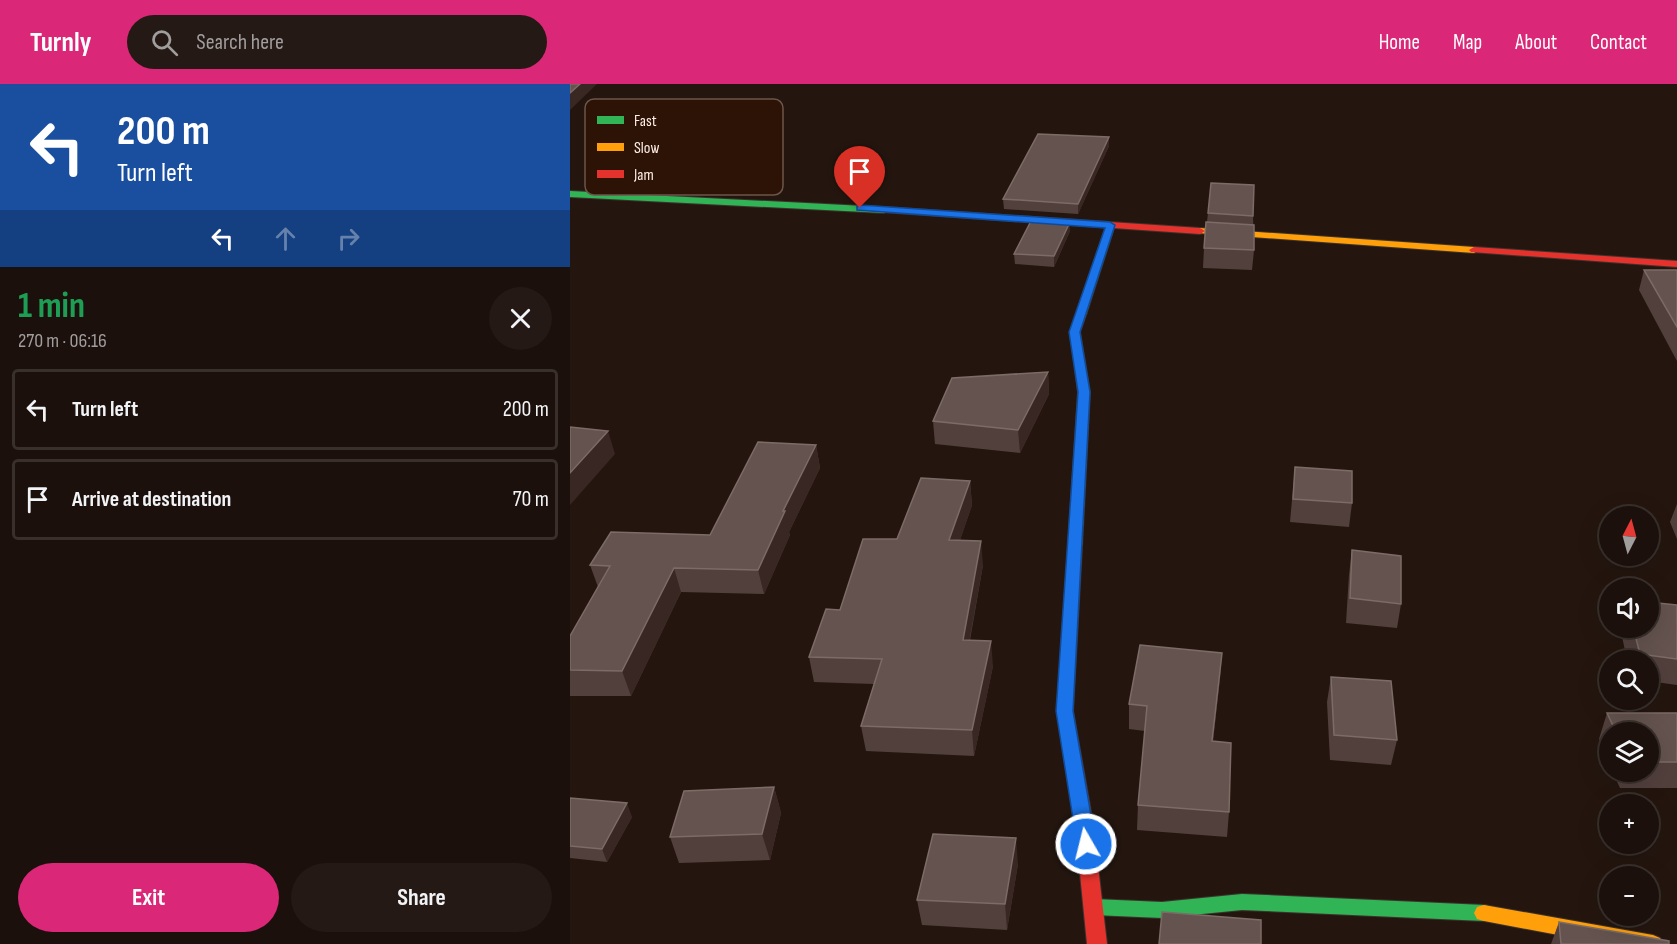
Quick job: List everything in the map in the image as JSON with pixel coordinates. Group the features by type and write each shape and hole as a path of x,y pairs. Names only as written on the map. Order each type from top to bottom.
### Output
{"street":[{"path":"570,194 585,195"},
{"path":"591,195 860,208 1677,264"},
{"path":"1097,944 1084,823 1065,711 1084,392 1075,332 1110,225"},
{"path":"1094,907 1162,910 1242,902 1493,913 1653,944"}],"building":[{"path":"570,84 580,84 570,93"},
{"path":"1038,134 1109,137 1078,204 1003,199"},
{"path":"1211,183 1254,185 1253,216 1208,213"},
{"path":"1032,219 1070,222 1054,256 1014,254"},
{"path":"1206,222 1254,225 1254,250 1204,248"},
{"path":"1644,270 1677,270 1677,327"},
{"path":"1048,372 1018,430 933,421 952,378"},
{"path":"570,427 608,431 570,473"},
{"path":"758,442 816,445 783,511 785,511 758,570 674,568 622,671 570,670 570,636 610,566 590,565 611,532 710,535"},
{"path":"1295,467 1352,471 1352,503 1293,499"},
{"path":"921,478 970,481 949,540 981,541 963,640 991,641 972,730 861,726 882,659 809,657 826,609 840,610 863,539 897,539"},
{"path":"1352,550 1401,556 1401,604 1350,598"},
{"path":"1659,603 1677,605 1677,659 1659,657 1659,650 1639,650 1636,638 1659,638"},
{"path":"1140,645 1222,653 1212,741 1231,743 1229,812 1138,805 1147,706 1129,704"},
{"path":"1331,677 1391,681 1397,740 1334,735"},
{"path":"1607,713 1677,713 1677,762 1659,762 1659,722 1611,722"},
{"path":"774,787 762,834 670,837 684,791"},
{"path":"570,798 627,803 602,849 570,846"},
{"path":"933,834 1016,838 1005,904 917,900"},
{"path":"1162,912 1261,920 1261,944 1159,944"},
{"path":"1559,922 1669,941 1669,944 1561,944"}],"traffic: fast":[{"path":"570,194 585,195"},
{"path":"590,195 884,210"},
{"path":"1082,312 1110,225"},
{"path":"1094,907 1162,910 1242,902 1484,913"}],"traffic: slow":[{"path":"1200,231 1474,250"},
{"path":"1075,547 1084,392 1075,332 1082,312"},
{"path":"1484,913 1653,944"}],"traffic: jam":[{"path":"884,210 1200,231"},
{"path":"1474,250 1677,264"},
{"path":"1075,547 1065,711 1084,823 1097,944"}],"route":[{"path":"860,208 1110,225 1075,332 1084,392 1065,711 1086,844"}]}
